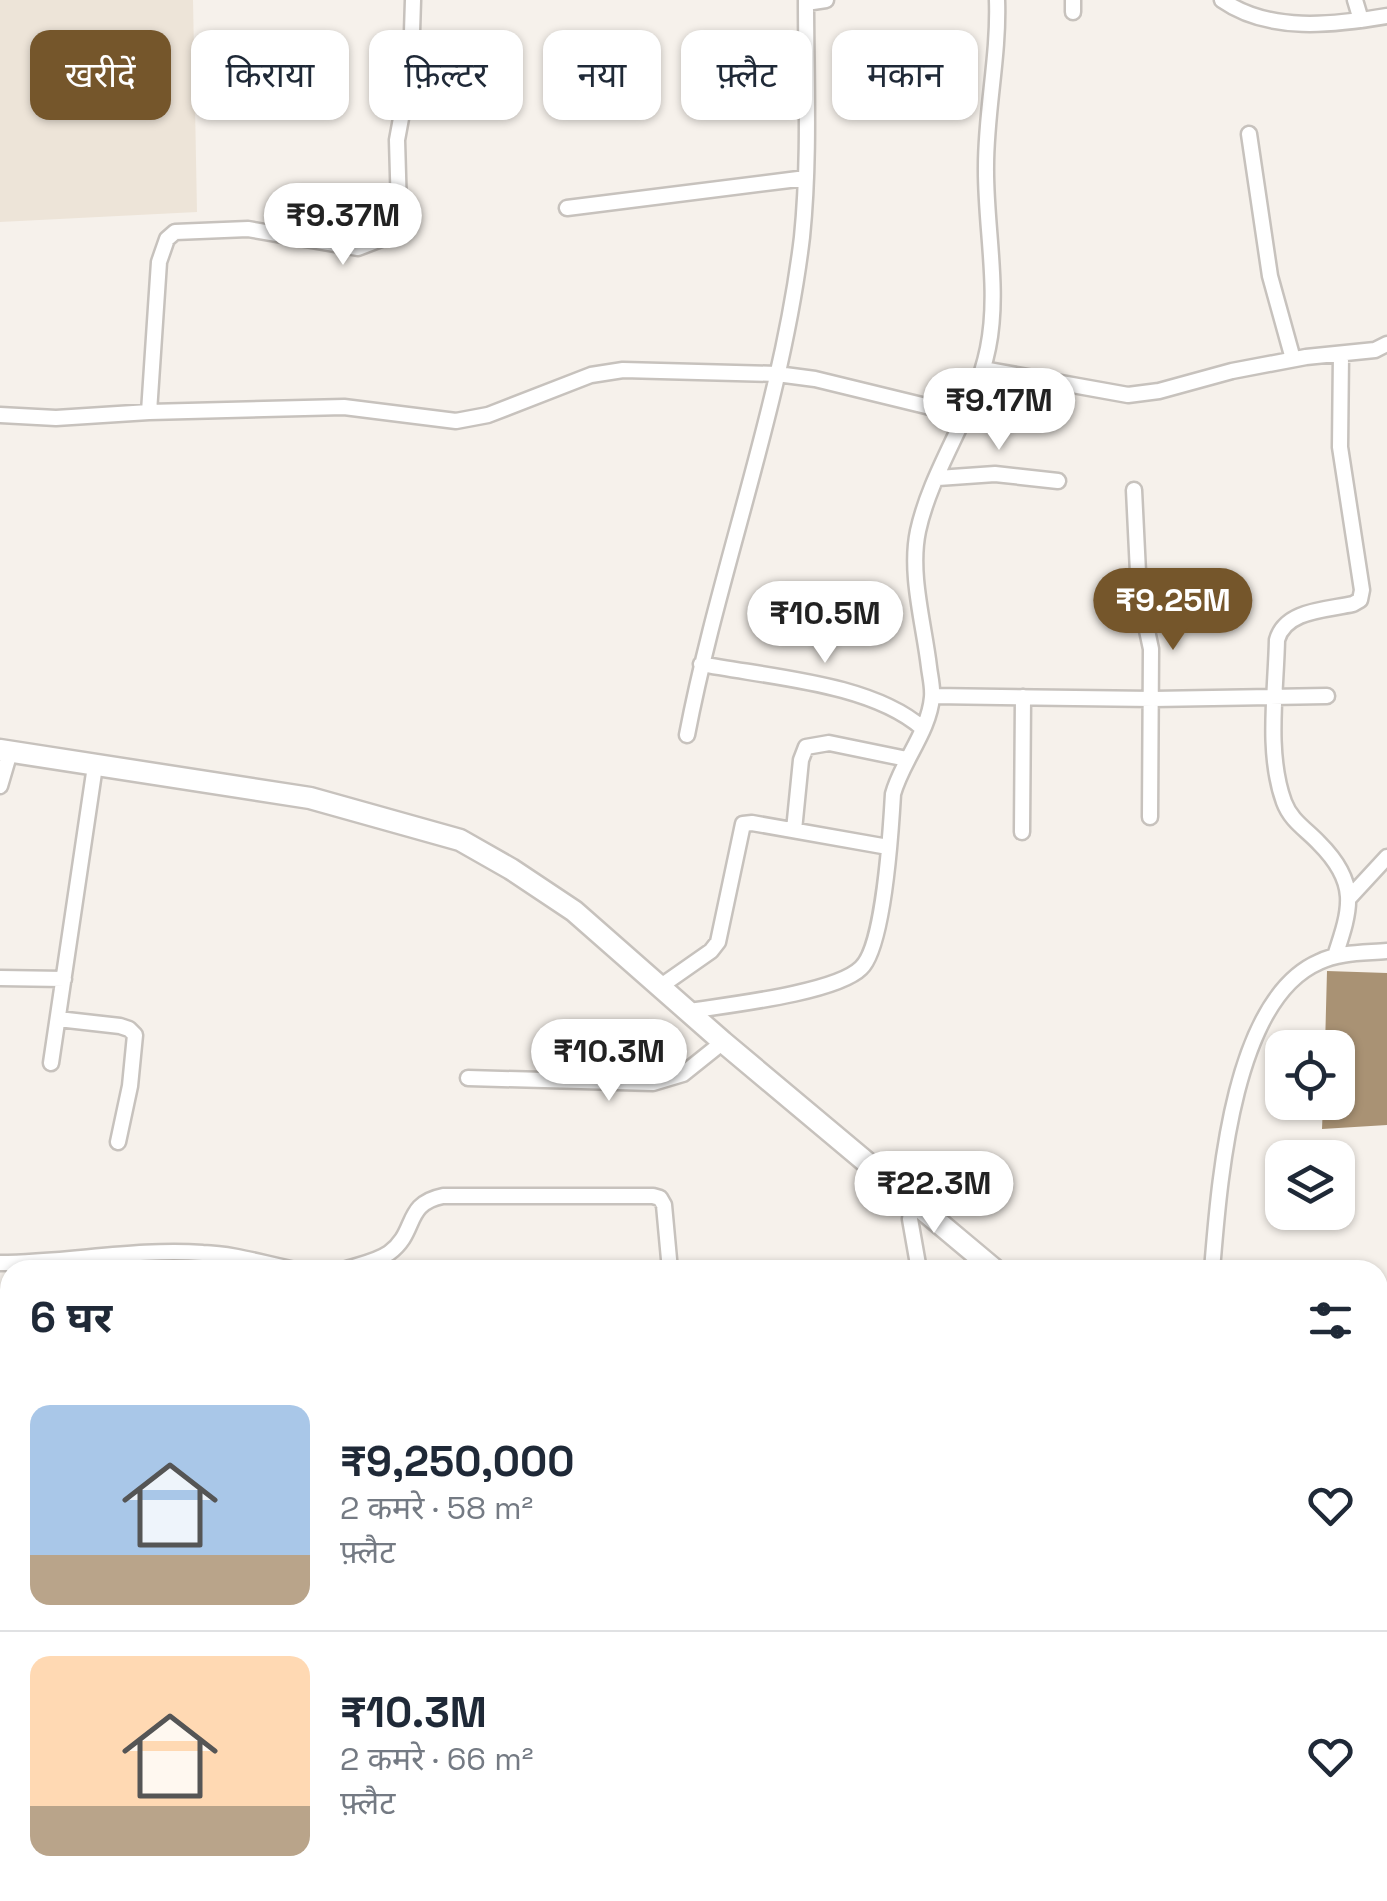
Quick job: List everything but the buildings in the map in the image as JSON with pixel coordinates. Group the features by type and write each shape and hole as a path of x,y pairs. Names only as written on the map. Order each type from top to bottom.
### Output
{"street":[{"path":"149,412 159,262 167,239 175,232 248,229 358,248 384,238 392,227 400,193 397,140 411,64 413,0"},
{"path":"687,735 701,664 776,374 802,239 806,1 826,0"},
{"path":"689,1012 762,1000 838,981 861,968 875,946 893,794 933,696 915,548 938,478 967,416 989,343 992,301 987,108 998,0"},
{"path":"1222,0 1242,12 1292,23 1332,24 1387,16"},
{"path":"1355,0 1361,20"},
{"path":"1249,134 1270,276 1293,359"},
{"path":"567,208 806,178"},
{"path":"983,369 1128,394 1159,391 1232,370 1374,350 1387,344"},
{"path":"1335,956 1350,897 1340,869 1320,843 1295,822 1284,804 1274,731 1277,640 1281,626 1294,618 1353,604 1360,600 1362,590 1340,447 1341,354"},
{"path":"0,415 56,418 344,407 456,421 488,415 591,375 623,370 776,374 814,379 967,416"},
{"path":"938,478 995,474 1058,482"},
{"path":"1134,490 1139,593 1151,649 1150,817"},
{"path":"701,664 857,694 896,708 922,728"},
{"path":"933,696 1327,696"},
{"path":"1022,832 1023,697"},
{"path":"794,830 806,747 830,743 907,759"},
{"path":"0,786 5,751 310,798 460,840 574,910 722,1042 982,1260"},
{"path":"51,1063 96,766"},
{"path":"662,986 712,951 718,942 743,824 888,847"},
{"path":"1350,897 1387,857"},
{"path":"1213,1260 1226,1130 1248,1056 1271,1006 1294,978 1316,962 1335,956 1387,952"},
{"path":"0,978 64,979"},
{"path":"58,1019 120,1026 129,1028 134,1035 130,1086 118,1142"},
{"path":"468,1078 653,1083 683,1074 722,1042"},
{"path":"370,1260 392,1252 406,1236 420,1204 443,1196 653,1196 664,1205 669,1260"},
{"path":"913,1202 910,1219 916,1260"},
{"path":"66,1260 141,1252 200,1252 253,1260"}],"shaded area":[{"path":"0,0 193,0 191,120 195,120 197,212 0,222"},
{"path":"1327,971 1387,973 1387,1125 1322,1129 1322,1120 1355,1120 1355,1030 1325,1030"}]}
